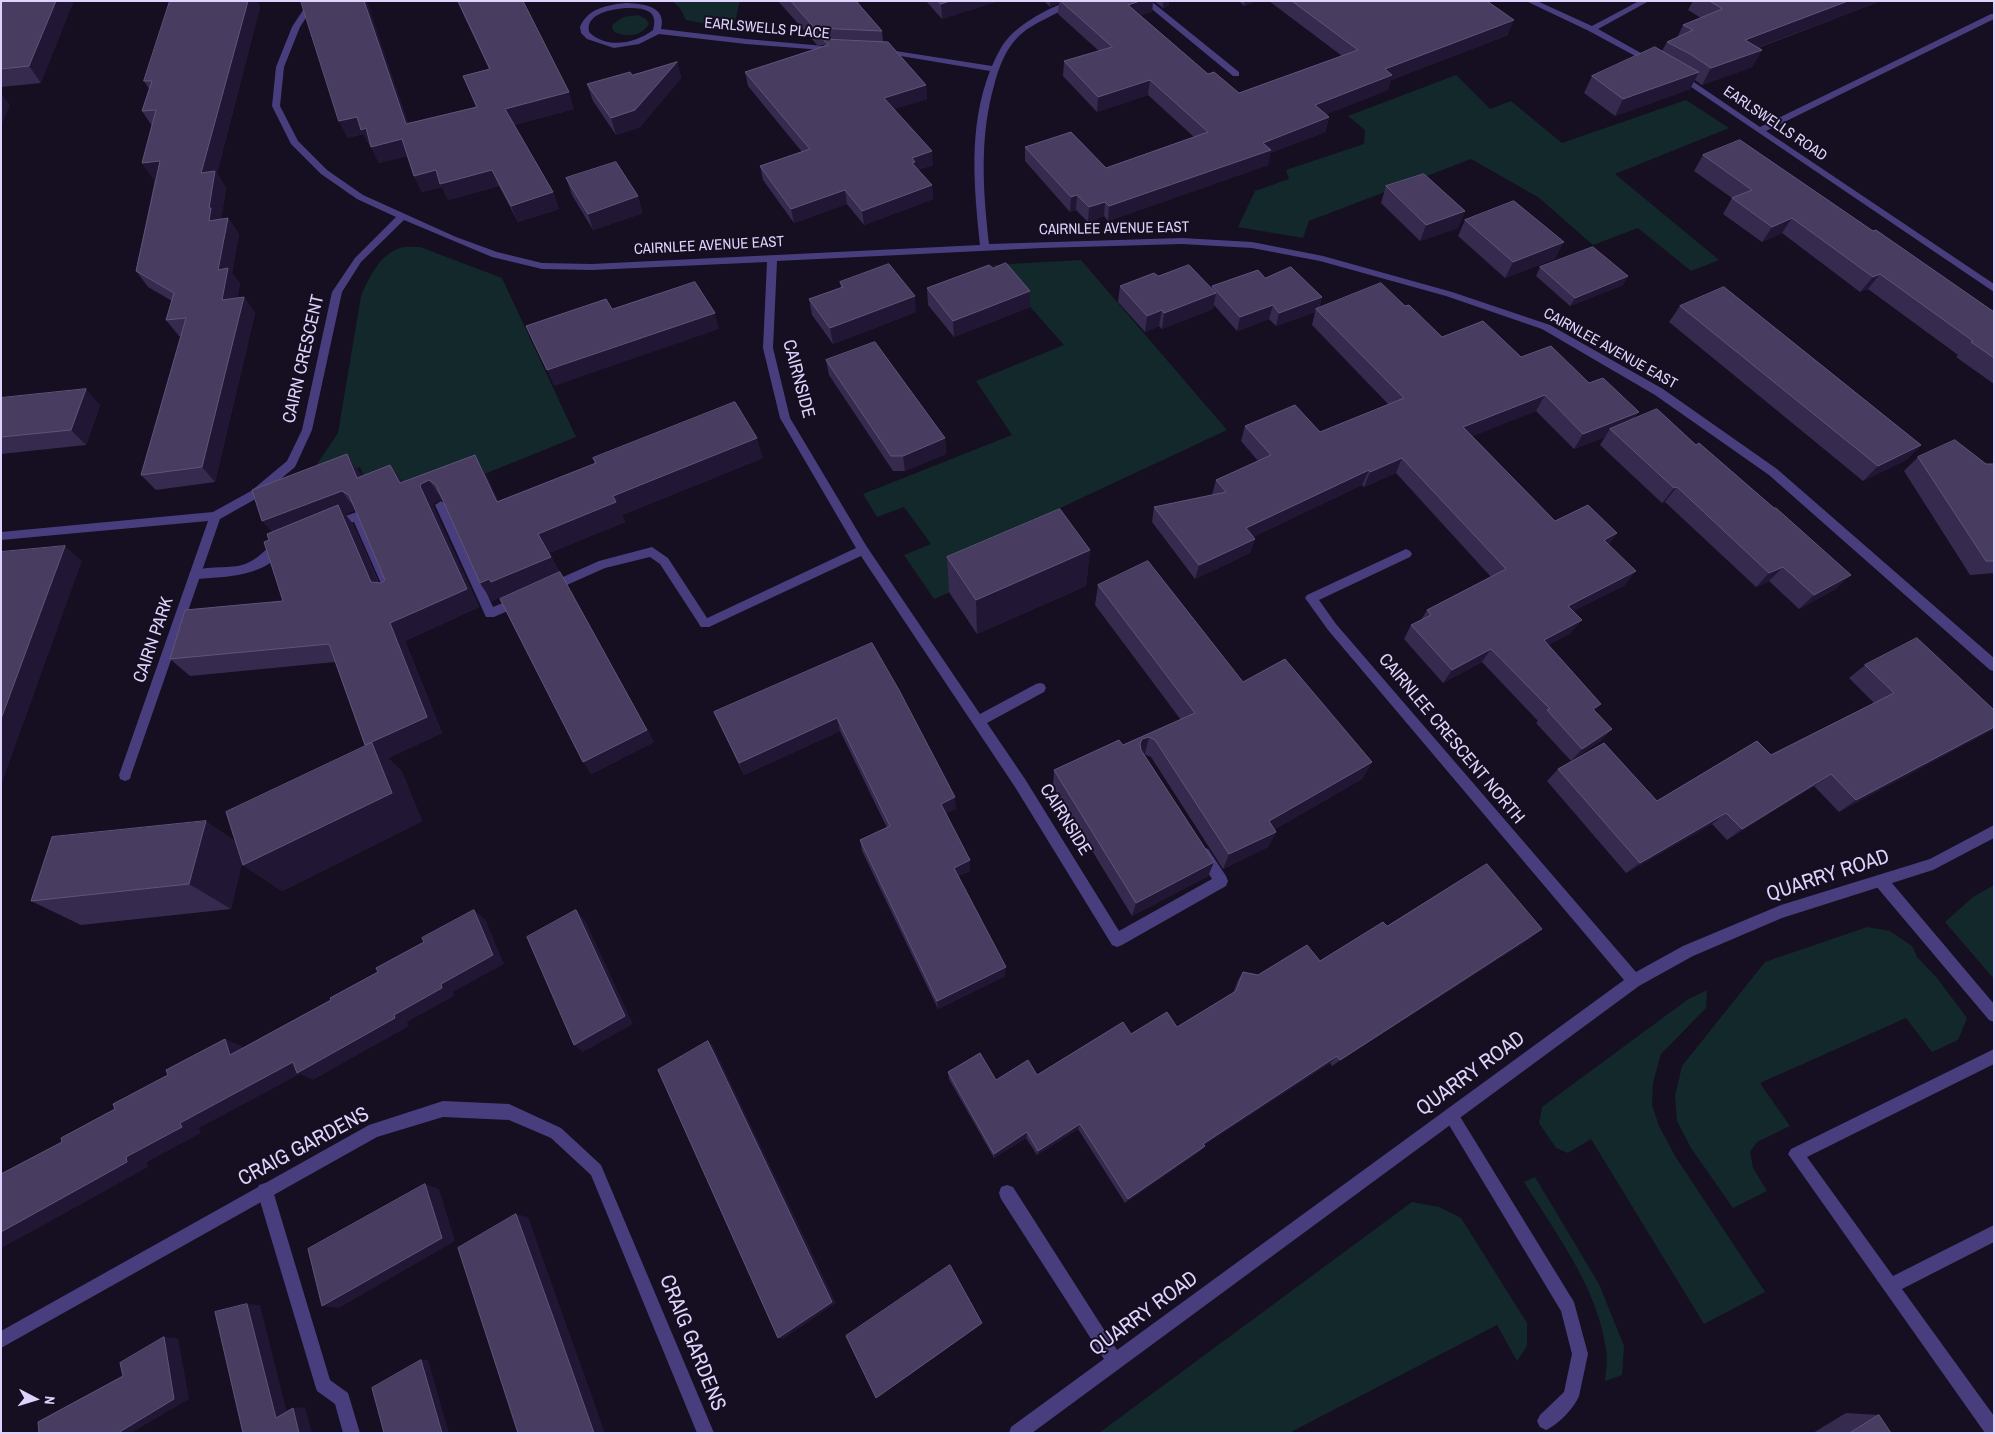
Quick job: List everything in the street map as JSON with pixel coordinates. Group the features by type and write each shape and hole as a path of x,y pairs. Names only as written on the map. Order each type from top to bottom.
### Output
{"street":[{"name":"CAIRNLEE AVENUE EAST","path":"313,1 296,28 280,67 276,106 294,142 324,172 360,196 453,239 496,255 542,266 592,267 985,248 1182,241 1252,245 1320,258 1449,294 1546,327 1659,392 1773,472 1994,666"},
{"path":"985,248 978,186 980,121 995,69 1004,50 1016,34 1071,1"},
{"path":"1146,1 1236,74"},
{"name":"EARLSWELLS ROAD","path":"1530,1 1592,30 1664,68 1760,130 1994,289"},
{"path":"1592,30 1645,1"},
{"path":"620,4 633,4 654,10 659,16 660,23 657,30 648,38 622,46 595,42 587,36 584,30 585,23 598,11 620,4"},
{"path":"1760,130 1994,16"},
{"name":"EARLSWELLS PLACE","path":"657,30 777,46 842,49"},
{"path":"870,51 942,59 995,69"},
{"name":"CAIRN CRESCENT","path":"1,536 215,516 255,494 291,464 307,430 337,292 358,260 402,217"},
{"name":"CAIRNSIDE","path":"772,258 768,348 786,418 863,550 1020,783 1117,940 1221,881 1195,841"},
{"path":"441,505 490,614 604,564 652,552 664,562 705,624 863,550"},
{"name":"CAIRN PARK","path":"125,775 215,516"},
{"path":"323,529 357,516 392,597"},
{"path":"195,574 248,570 268,559 281,546 289,542"},
{"name":"CAIRNLEE CRESCENT NORTH","path":"1406,554 1311,598 1332,627 1634,982"},
{"path":"979,721 1040,688"},
{"name":"QUARRY ROAD","path":"1017,1433 1634,982 1688,951 1781,912 1933,864 1994,831"},
{"path":"1881,881 1994,1015"},
{"path":"1994,1056 1796,1154 1994,1431"},
{"name":"CRAIG GARDENS","path":"1,1340 374,1130 443,1109 509,1112 556,1133 596,1170 706,1433"},
{"path":"1451,1115 1568,1308 1580,1354 1571,1396 1546,1421"},
{"path":"264,1191 323,1385 342,1399 352,1433"},
{"path":"1006,1193 1115,1362"},
{"path":"1890,1286 1994,1233"}],"green space":[{"path":"672,1 740,1 733,29 686,20 680,8"},
{"path":"638,15 646,19 649,24 638,34 624,35 614,32 612,26 617,21"},
{"path":"1456,75 1490,109 1511,101 1562,143 1686,100 1729,128 1615,174 1719,260 1691,271 1638,228 1593,245 1538,197 1471,159 1309,221 1303,238 1238,227 1255,191 1289,179 1286,170 1364,144 1365,130 1348,116"},
{"path":"420,247 502,278 576,437 455,486 370,493 360,467 305,482 338,433 361,296 376,268 386,256 400,248"},
{"path":"1081,260 1227,430 1058,509 1057,545 934,599 904,555 931,544 904,507 877,517 863,494 1012,435 976,381 1064,345 993,265"},
{"path":"1994,885 1994,979 1945,922 1973,897"},
{"path":"1867,927 1890,931 1912,946 1917,957 1937,978 1967,1018 1958,1040 1932,1052 1906,1018 1760,1083 1790,1126 1757,1142 1750,1152 1753,1168 1767,1191 1733,1208 1691,1148 1677,1121 1675,1096 1682,1066 1765,962"},
{"path":"1707,990 1706,1008 1661,1054 1653,1083 1652,1105 1659,1126 1675,1156 1765,1292 1704,1324 1591,1139 1568,1153 1556,1148 1539,1123 1542,1107 1687,1000"},
{"path":"1535,1177 1599,1284 1624,1346 1622,1375 1605,1381 1607,1354 1594,1305 1574,1262 1524,1182"},
{"path":"1412,1202 1439,1207 1461,1218 1527,1323 1527,1346 1517,1361 1497,1325 1289,1433 1099,1433"}],"building":[{"path":"3,1 56,1 29,66 1,69 1,6"},
{"path":"170,1 248,1 201,173 215,171 209,208 211,208 209,221 228,218 218,270 228,268 222,300 244,297 202,467 141,475 186,318 166,320 174,293 136,271 160,161 142,163 156,110 142,111 152,81 144,81"},
{"path":"301,1 364,1 406,124 477,107 463,76 490,69 458,1 523,1 569,92 505,109 553,192 511,206 492,170 440,184 436,170 414,176 402,139 371,147 366,128 361,130 357,117 339,121"},
{"path":"791,1 856,1 882,31 815,28"},
{"path":"938,1 950,1 941,4"},
{"path":"1061,1 1140,1 1128,5 1208,74 1214,72 1239,93 1358,50 1292,1 1487,1 1514,20 1385,69 1392,75 1315,105 1329,117 1263,143 1271,150 1109,206 1105,202 1089,207 1077,195 1071,197 1025,147 1071,132 1106,168 1208,132 1150,80 1098,97 1064,61 1112,47"},
{"path":"1710,1 1848,1 1745,40 1762,50 1711,68 1667,42 1693,30 1683,25 1722,9"},
{"path":"823,39 888,42 926,85 884,98 932,151 912,158 915,162 912,163 932,185 862,211 845,190 791,209 760,166 810,149 745,72 828,45"},
{"path":"1655,47 1699,72 1623,99 1592,76"},
{"path":"677,62 635,110 611,118 587,84 630,72 632,75"},
{"path":"1740,140 1873,231 1876,230 1994,312 1994,358 1880,274 1873,277 1792,218 1772,227 1732,198 1752,190 1703,155"},
{"path":"616,162 638,196 588,214 566,178"},
{"path":"1424,174 1465,211 1426,225 1386,186"},
{"path":"1514,201 1564,242 1513,262 1465,220"},
{"path":"1593,247 1628,276 1575,298 1540,267"},
{"path":"1006,263 1030,291 953,321 927,288 989,265 993,268"},
{"path":"889,264 915,296 830,328 809,299 843,287 840,282"},
{"path":"1189,265 1216,293 1164,313 1162,310 1147,316 1120,286 1154,273 1158,276"},
{"path":"1291,267 1322,297 1279,313 1273,305 1240,317 1212,286 1258,270 1265,278"},
{"path":"695,282 715,313 547,370 526,326 606,299 612,309"},
{"path":"1381,283 1405,306 1409,305 1442,337 1483,321 1521,357 1551,346 1589,383 1603,378 1639,412 1583,434 1545,395 1463,427 1555,521 1588,505 1617,533 1604,540 1636,571 1568,606 1582,620 1544,640 1601,704 1593,709 1612,729 1582,749 1547,710 1550,709 1491,649 1452,670 1411,625 1431,615 1427,610 1506,569 1402,458 1370,472 1369,470 1246,528 1255,539 1199,565 1154,507 1226,492 1216,480 1271,455 1245,426 1295,405 1320,432 1404,398 1316,309"},
{"path":"1724,287 1921,445 1878,466 1680,306"},
{"path":"875,342 945,438 903,456 891,456 826,360"},
{"path":"86,389 71,430 1,437 1,398"},
{"path":"735,402 757,438 613,496 616,502 538,534 551,557 491,582 489,579 480,583 436,485 429,480 421,484 420,486 467,589 390,623 427,717 365,745 329,644 170,659 185,610 283,601 264,542 269,540 267,534 338,505 371,582 381,583 385,580 349,495 342,491 262,521 252,490 347,454 357,478 390,465 400,483 475,455 497,502 596,463 593,458"},
{"path":"1657,409 1696,445 1699,443 1776,508 1851,575 1814,595 1783,567 1769,573 1677,487 1674,488 1610,429"},
{"path":"1955,440 1986,464 1994,464 1994,561 1986,561 1918,457"},
{"path":"1060,509 1090,550 976,600 947,557"},
{"path":"65,546 1,719 1,552"},
{"path":"1148,561 1243,682 1285,659 1372,762 1269,821 1276,832 1229,854 1155,740 1149,737 1142,739 1140,744 1141,750 1214,862 1136,903 1054,770 1119,740 1123,745 1195,713 1098,585"},
{"path":"560,572 647,730 583,762 500,599"},
{"path":"1917,638 1994,710 1994,727 1856,800 1831,774 1742,829 1726,813 1640,863 1558,769 1604,743 1657,801 1757,741 1771,755 1894,693 1865,665"},
{"path":"872,643 955,797 941,804 970,860 954,868 1006,967 937,1001 860,840 890,826 837,718 739,763 714,712"},
{"path":"372,743 392,793 243,865 226,812"},
{"path":"206,821 189,884 31,901 52,837"},
{"path":"1487,864 1542,929 1340,1060 1337,1056 1203,1144 1205,1146 1128,1199 1080,1124 1038,1151 1027,1132 994,1154 948,1072 980,1053 996,1080 1028,1060 1037,1075 1123,1022 1131,1034 1167,1012 1177,1027 1236,991 1243,972 1258,975 1307,945 1320,961 1383,922 1387,926"},
{"path":"474,910 493,955 441,984 442,988 394,1015 395,1018 297,1073 293,1062 180,1123 182,1127 126,1157 127,1162 1,1232 1,1174 62,1142 61,1138 115,1109 113,1104 168,1075 166,1070 225,1039 230,1055 331,1000 330,998 378,972 376,968 424,942 422,938"},
{"path":"576,910 625,1016 574,1045 527,937"},
{"path":"708,1041 832,1302 778,1338 658,1070"},
{"path":"425,1184 442,1238 322,1306 308,1249"},
{"path":"516,1214 594,1433 518,1433 458,1248"},
{"path":"950,1265 982,1323 876,1398 846,1336"},
{"path":"247,1304 276,1418 293,1408 299,1433 243,1433 215,1312"},
{"path":"164,1337 174,1399 118,1433 39,1433 38,1422 123,1376 120,1363"},
{"path":"421,1360 442,1433 384,1433 372,1388"},
{"path":"1879,1415 1891,1433 1850,1433"}]}
